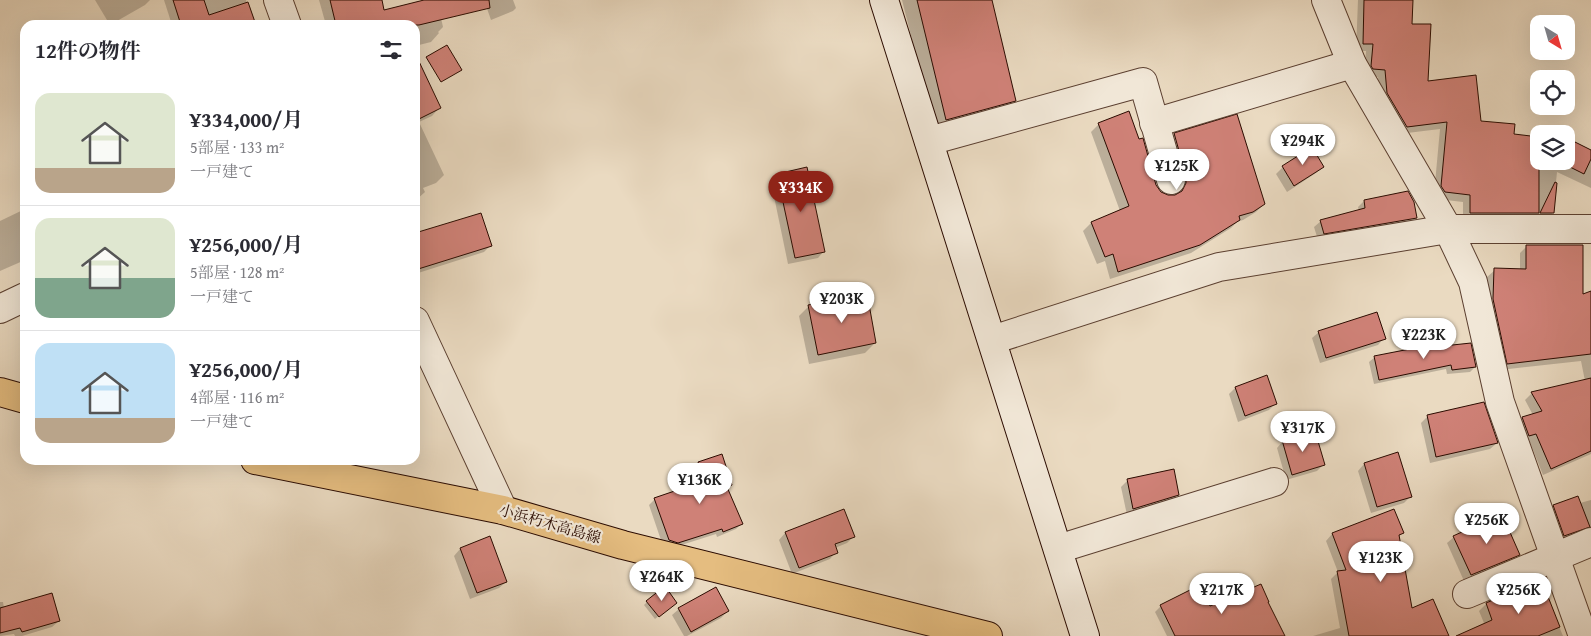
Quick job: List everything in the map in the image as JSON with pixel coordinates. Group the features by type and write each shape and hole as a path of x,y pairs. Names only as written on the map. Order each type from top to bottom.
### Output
{"main road":[{"path":"0,392 20,398"},
{"name":"小浜朽木高島線","path":"280,465 503,510 623,545 988,636"}],"street":[{"path":"278,0 285,20"},
{"path":"884,0 1085,636"},
{"path":"1326,0 1352,64 1448,229 1474,282 1500,402 1583,636"},
{"path":"1154,123 1352,64"},
{"path":"928,141 1143,82 1171,180"},
{"path":"992,340 1219,267 1448,229 1591,229"},
{"path":"0,308 20,299"},
{"path":"420,332 503,510"},
{"path":"1058,549 1274,482"},
{"path":"1467,594 1591,542"}],"building":[{"path":"173,0 204,0 209,15 248,2 254,20 179,20"},
{"path":"330,0 382,0 384,10 424,0 489,0 490,8 420,25 420,20 335,20"},
{"path":"917,0 992,0 1016,101 946,120"},
{"path":"1364,0 1413,0 1412,24 1431,24 1428,81 1476,75 1481,121 1515,124 1514,134 1530,136 1530,170 1539,170 1539,213 1470,213 1470,195 1445,192 1441,186 1447,122 1407,127 1387,93 1385,70 1373,69 1371,66 1373,44 1363,44"},
{"path":"447,45 462,70 441,82 426,57"},
{"path":"420,64 441,108 420,118"},
{"path":"1129,111 1139,139 1143,138 1156,185 1161,192 1168,195 1175,195 1182,191 1186,183 1186,176 1174,133 1237,114 1265,204 1253,212 1239,216 1240,220 1200,245 1118,272 1113,254 1105,257 1091,222 1129,206 1098,123"},
{"path":"1575,142 1591,150 1591,159 1584,174 1575,170"},
{"path":"1312,147 1324,167 1294,186 1282,166"},
{"path":"807,167 825,252 795,258 777,174"},
{"path":"1555,182 1557,183 1554,213 1540,213"},
{"path":"1408,191 1414,202 1417,218 1324,234 1320,220 1365,208 1364,200"},
{"path":"481,213 492,246 420,268 420,231"},
{"path":"1526,245 1583,245 1583,294 1591,291 1591,354 1507,364 1493,299 1494,268 1526,269"},
{"path":"867,293 876,343 818,355 808,305"},
{"path":"1377,312 1386,339 1326,358 1318,331"},
{"path":"1471,343 1476,367 1452,370 1451,365 1379,380 1374,356 1415,348"},
{"path":"1267,375 1277,404 1245,416 1235,387"},
{"path":"1591,378 1591,451 1551,469 1536,434 1529,436 1522,417 1542,411 1531,392"},
{"path":"1484,402 1498,443 1436,457 1427,415"},
{"path":"1315,431 1325,465 1292,475 1282,440"},
{"path":"1398,452 1412,497 1377,507 1364,463"},
{"path":"722,454 732,485 727,487 743,524 723,532 722,529 678,543 669,540 654,498 704,481 698,462"},
{"path":"1174,469 1179,495 1133,509 1127,479"},
{"path":"1578,496 1590,527 1564,536 1553,505"},
{"path":"844,509 855,537 835,544 838,553 799,568 785,532"},
{"path":"1394,509 1404,533 1399,535 1412,608 1433,599 1449,636 1349,636 1337,571 1346,570 1332,533"},
{"path":"1502,514 1520,555 1471,575 1453,536"},
{"path":"490,536 507,582 477,593 460,548"},
{"path":"1532,583 1534,587 1543,584 1560,627 1538,636 1456,636 1492,620 1486,603"},
{"path":"1261,584 1285,636 1175,636 1160,605 1200,585 1210,606"},
{"path":"665,586 677,603 659,617 646,601"},
{"path":"716,587 729,611 691,632 678,608"},
{"path":"52,593 60,621 22,632 20,628 0,633 0,608"}]}
